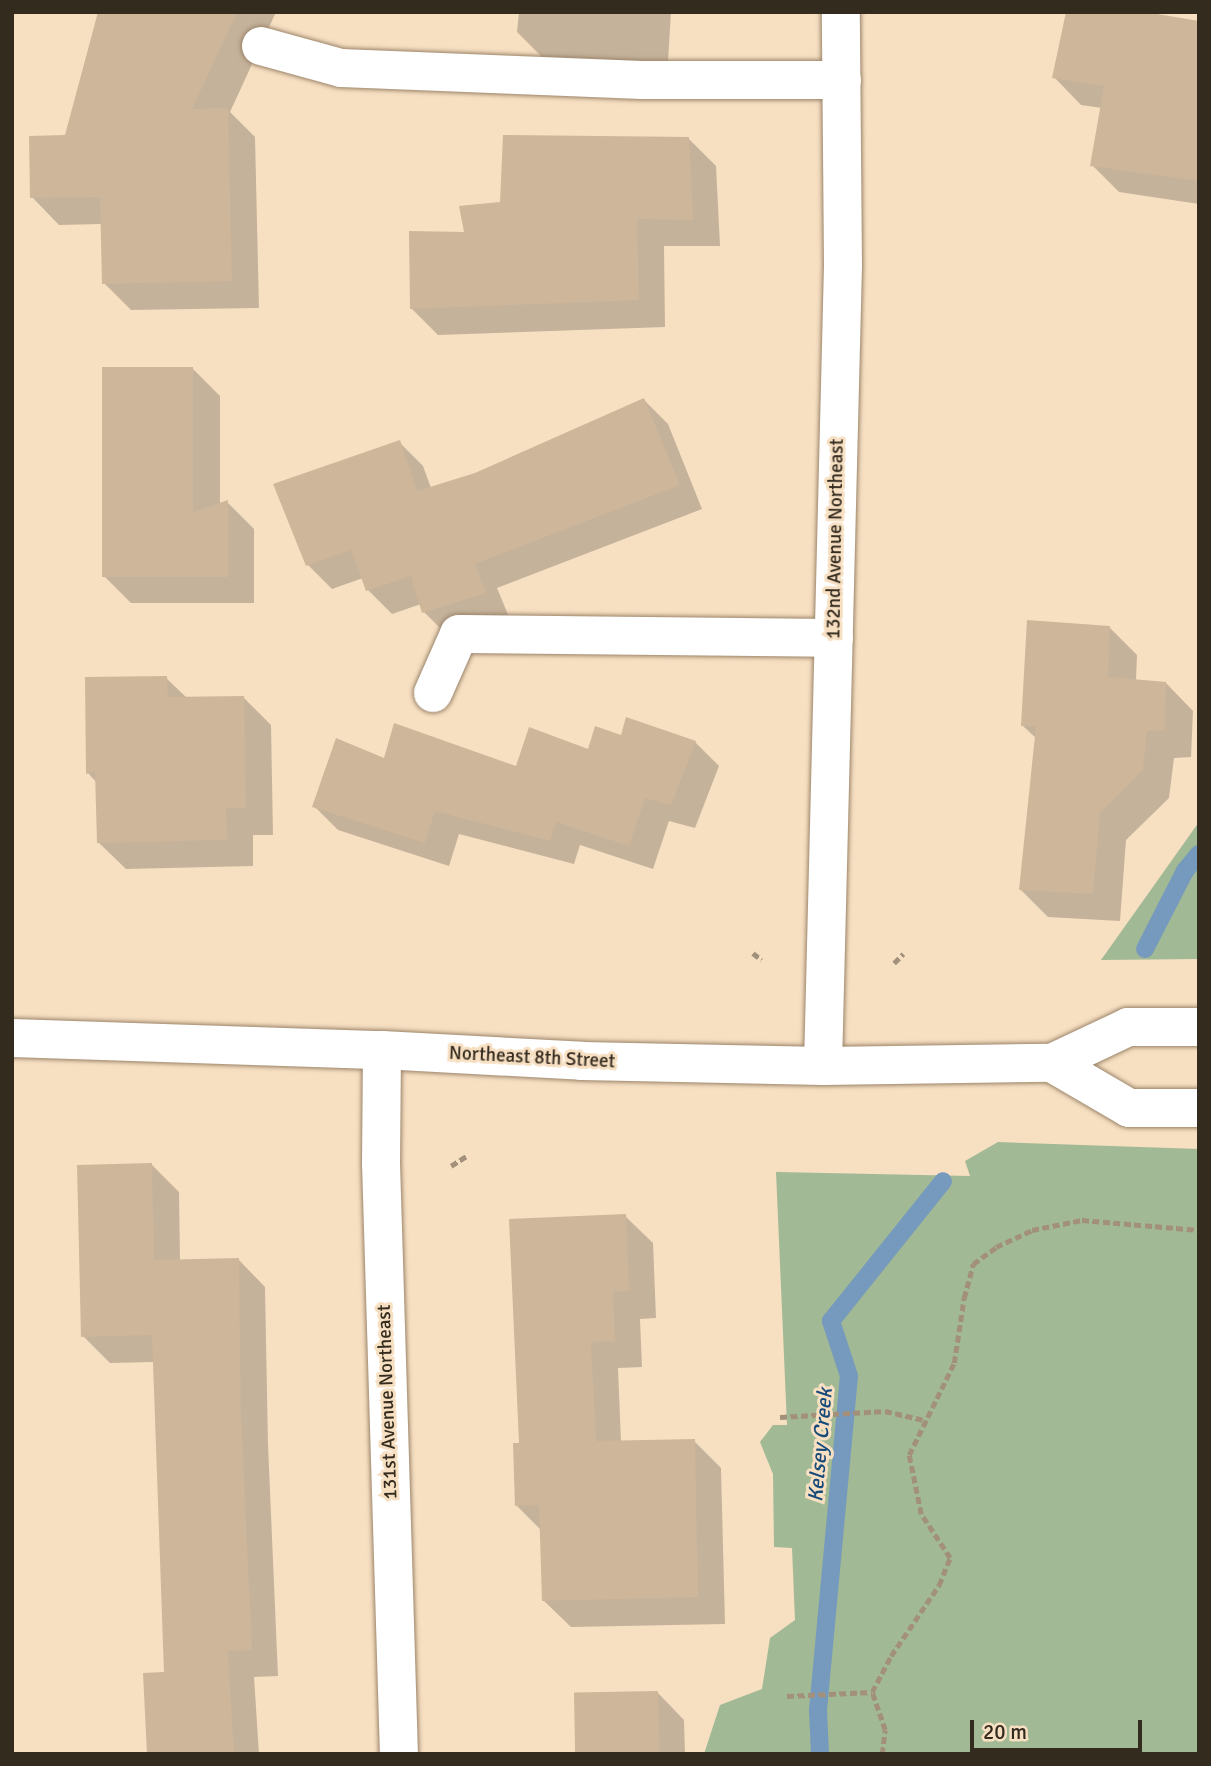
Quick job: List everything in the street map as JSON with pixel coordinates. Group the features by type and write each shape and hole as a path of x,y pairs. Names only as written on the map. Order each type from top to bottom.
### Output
{"street":[{"name":"132nd Avenue Northeast","path":"823,1066 843,266 841,12"},
{"path":"261,46 341,68 642,80 842,80"},
{"path":"433,693 459,634 834,638"},
{"name":"Northeast 8th Street","path":"12,1038 382,1050 582,1061 823,1066 1052,1063 1128,1027 1199,1027"},
{"name":"131st Avenue Northeast","path":"382,1050 381,1163 399,1754"},
{"path":"1052,1063 1129,1108 1199,1108"}],"path":[{"path":"753,953 762,960"},
{"path":"894,963 903,954"},
{"path":"451,1166 468,1155"},
{"path":"882,1754 885,1730 873,1692 891,1656 939,1585 950,1558 922,1514 909,1455 924,1420 943,1392 954,1363 964,1298 973,1264 996,1247 1032,1230 1082,1220 1199,1230"},
{"path":"780,1417 885,1411 924,1420"},
{"path":"787,1696 873,1692"}],"green space":[{"path":"1199,822 1199,959 1101,960"},
{"path":"998,1142 1199,1149 1199,1754 704,1754 720,1705 762,1689 770,1638 795,1620 792,1548 774,1547 773,1474 760,1442 773,1425 787,1425 776,1172 970,1176 965,1161"}],"building":[{"path":"98,12 237,12 192,109 228,108 232,281 102,284 100,197 30,198 29,136 65,135"},
{"path":"1066,12 1145,12 1199,21 1199,181 1090,166 1104,86 1052,78"},
{"path":"503,135 689,137 693,220 637,219 639,300 410,309 409,231 464,232 459,206 500,202"},
{"path":"102,367 193,367 193,512 228,500 228,577 102,577"},
{"path":"644,398 680,485 475,564 486,593 422,613 411,576 366,591 351,550 306,566 273,484 400,440 417,491 475,473"},
{"path":"1027,620 1110,626 1108,677 1166,682 1165,730 1147,731 1143,770 1100,813 1093,894 1019,890 1036,726 1021,726"},
{"path":"167,676 168,697 244,696 246,808 226,808 227,840 97,843 95,771 86,774 85,677"},
{"path":"626,717 696,741 671,805 645,798 629,846 556,822 550,841 435,811 425,843 312,807 336,738 384,758 394,723 516,766 529,727 588,749 595,726 621,735"},
{"path":"152,1163 154,1260 239,1258 241,1417 252,1650 228,1651 234,1754 147,1754 143,1673 164,1672 152,1335 81,1337 77,1165"},
{"path":"626,1214 629,1291 613,1292 615,1341 591,1342 596,1441 695,1439 698,1597 542,1601 539,1505 515,1506 513,1443 519,1443 509,1219"},
{"path":"658,1691 659,1754 575,1754 574,1692"}],"waterway":[{"name":"Kelsey Creek","path":"1145,949 1185,871 1199,854"},
{"name":"Kelsey Creek","path":"820,1754 818,1710 849,1376 831,1321 943,1181"}]}
